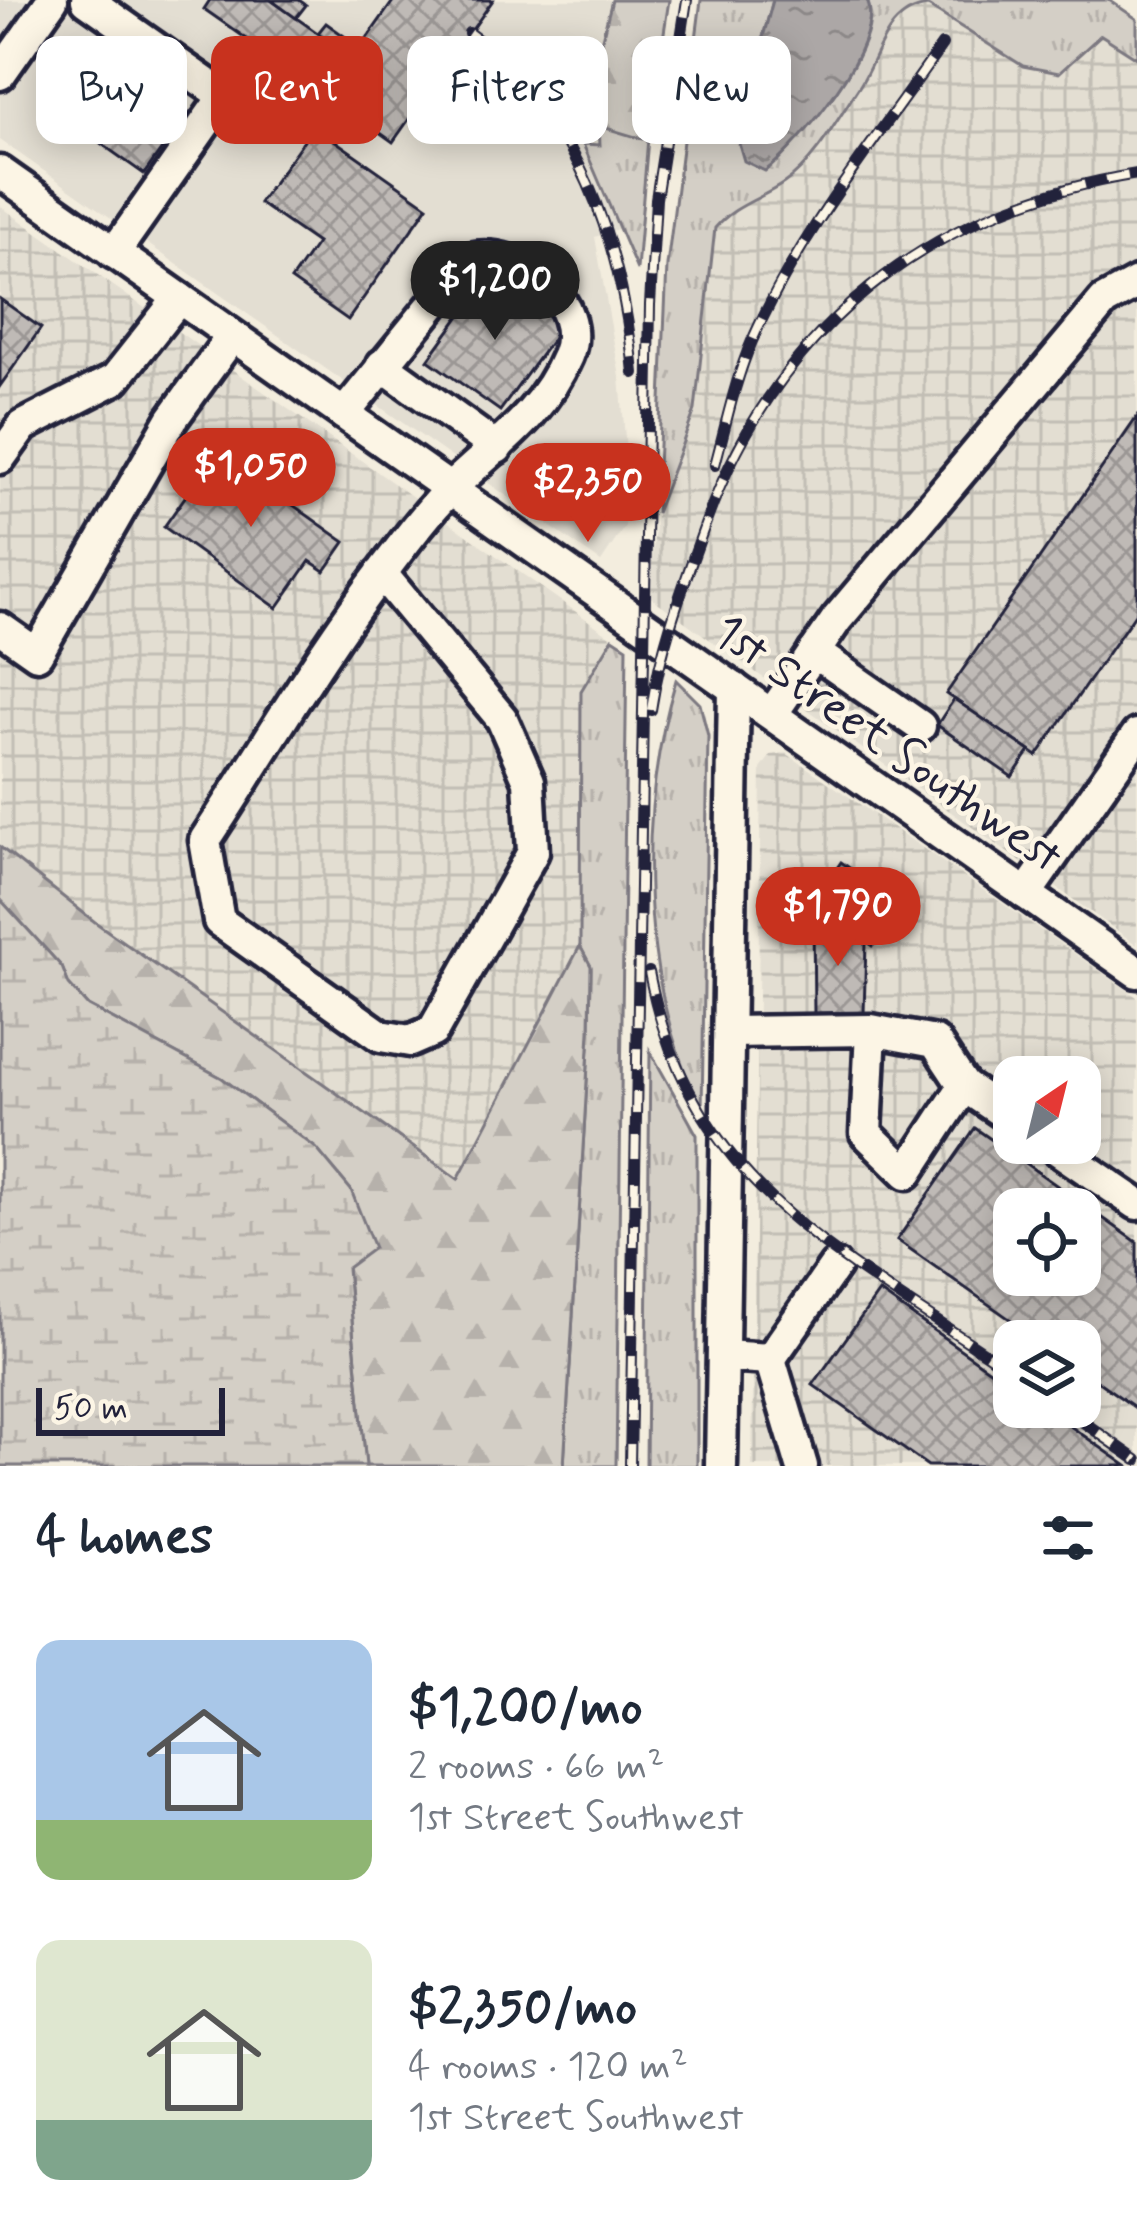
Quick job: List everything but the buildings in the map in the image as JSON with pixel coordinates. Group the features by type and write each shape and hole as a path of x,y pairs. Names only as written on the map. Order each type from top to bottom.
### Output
{"street":[{"path":"0,74 52,0"},
{"path":"87,0 218,92 220,102 114,253"},
{"name":"1st Street Southwest","path":"1,176 1137,972"},
{"path":"344,414 470,259 502,260 554,291 569,308 574,327 568,355 523,427 451,488 381,573 205,840 219,921 381,1036 410,1041 433,1031 533,852 529,781 502,719 381,573"},
{"path":"772,715 836,619 1104,301 1137,283"},
{"path":"0,458 23,426 115,379 179,298"},
{"path":"0,628 37,654 172,419 232,336"},
{"path":"382,365 497,448"},
{"path":"814,652 920,726"},
{"path":"721,1466 732,1032 734,688"},
{"path":"1026,893 1137,735"},
{"path":"732,1032 872,1030 935,1042 964,1086 993,1106"},
{"path":"872,1030 866,1133 907,1172 964,1086"},
{"path":"1079,1164 1137,1204"},
{"path":"770,1359 835,1266"},
{"path":"724,1356 770,1359"},
{"path":"770,1359 802,1466"}],"shaded area":[{"path":"0,0 612,0 603,36 407,36 407,144 600,144 584,145 620,228 595,237 620,377 628,475 625,526 601,562 0,140"},
{"path":"928,6 1038,71 1059,73 1101,34 1137,58 1137,945 649,596 656,513 695,410 715,228 731,210 755,197 862,83 893,24 916,7"},
{"path":"0,206 613,638 581,691 580,946 458,1180 95,922 0,847"},
{"path":"786,753 1137,997 1137,1466 752,1466 761,769 771,755"}],"green space":[{"path":"612,0 669,0 664,36 632,36 632,136 608,129 608,36 603,36"},
{"path":"701,0 773,0 763,36 696,36"},
{"path":"867,0 1109,0 1137,19 1137,58 1101,35 1059,73 1023,66 928,6 893,26 806,164 715,228 695,410 656,513 667,266 683,144 754,144 778,161 855,62 870,18"},
{"path":"608,128 632,134 632,144 648,144 637,270 583,144 608,144"},
{"path":"613,638 627,647 616,1466 564,1466 590,1031 591,967 580,946 581,691"},
{"path":"676,680 700,704 708,736 702,1111 666,1009 650,898 654,787"},
{"path":"0,847 95,922 458,1179 580,946 591,966 590,1031 564,1466 366,1466 347,1267 360,1217 351,1190 316,1148 222,1078 88,1006 69,985 62,967 0,899"},
{"path":"0,899 62,967 69,985 88,1006 222,1078 316,1148 351,1190 374,1248 347,1268 366,1466 0,1466"},
{"path":"650,1051 697,1135 697,1466 646,1466"}],"water":[{"path":"773,0 867,0 869,19 852,67 817,118 765,171 744,161 739,144 791,144 791,36 763,36"}],"railway":[{"path":"630,1466 650,305 656,199 687,0"},
{"path":"469,33 539,101 588,184 618,276 634,373"},
{"path":"715,465 741,371 771,301 840,188 942,45"},
{"path":"651,710 681,593 735,454 773,391 819,335 870,287 929,247 993,215 1062,190 1137,174"},
{"path":"649,972 670,1047 700,1111 739,1164 785,1211 836,1252 993,1359"},
{"path":"1092,1428 1137,1460"}]}
